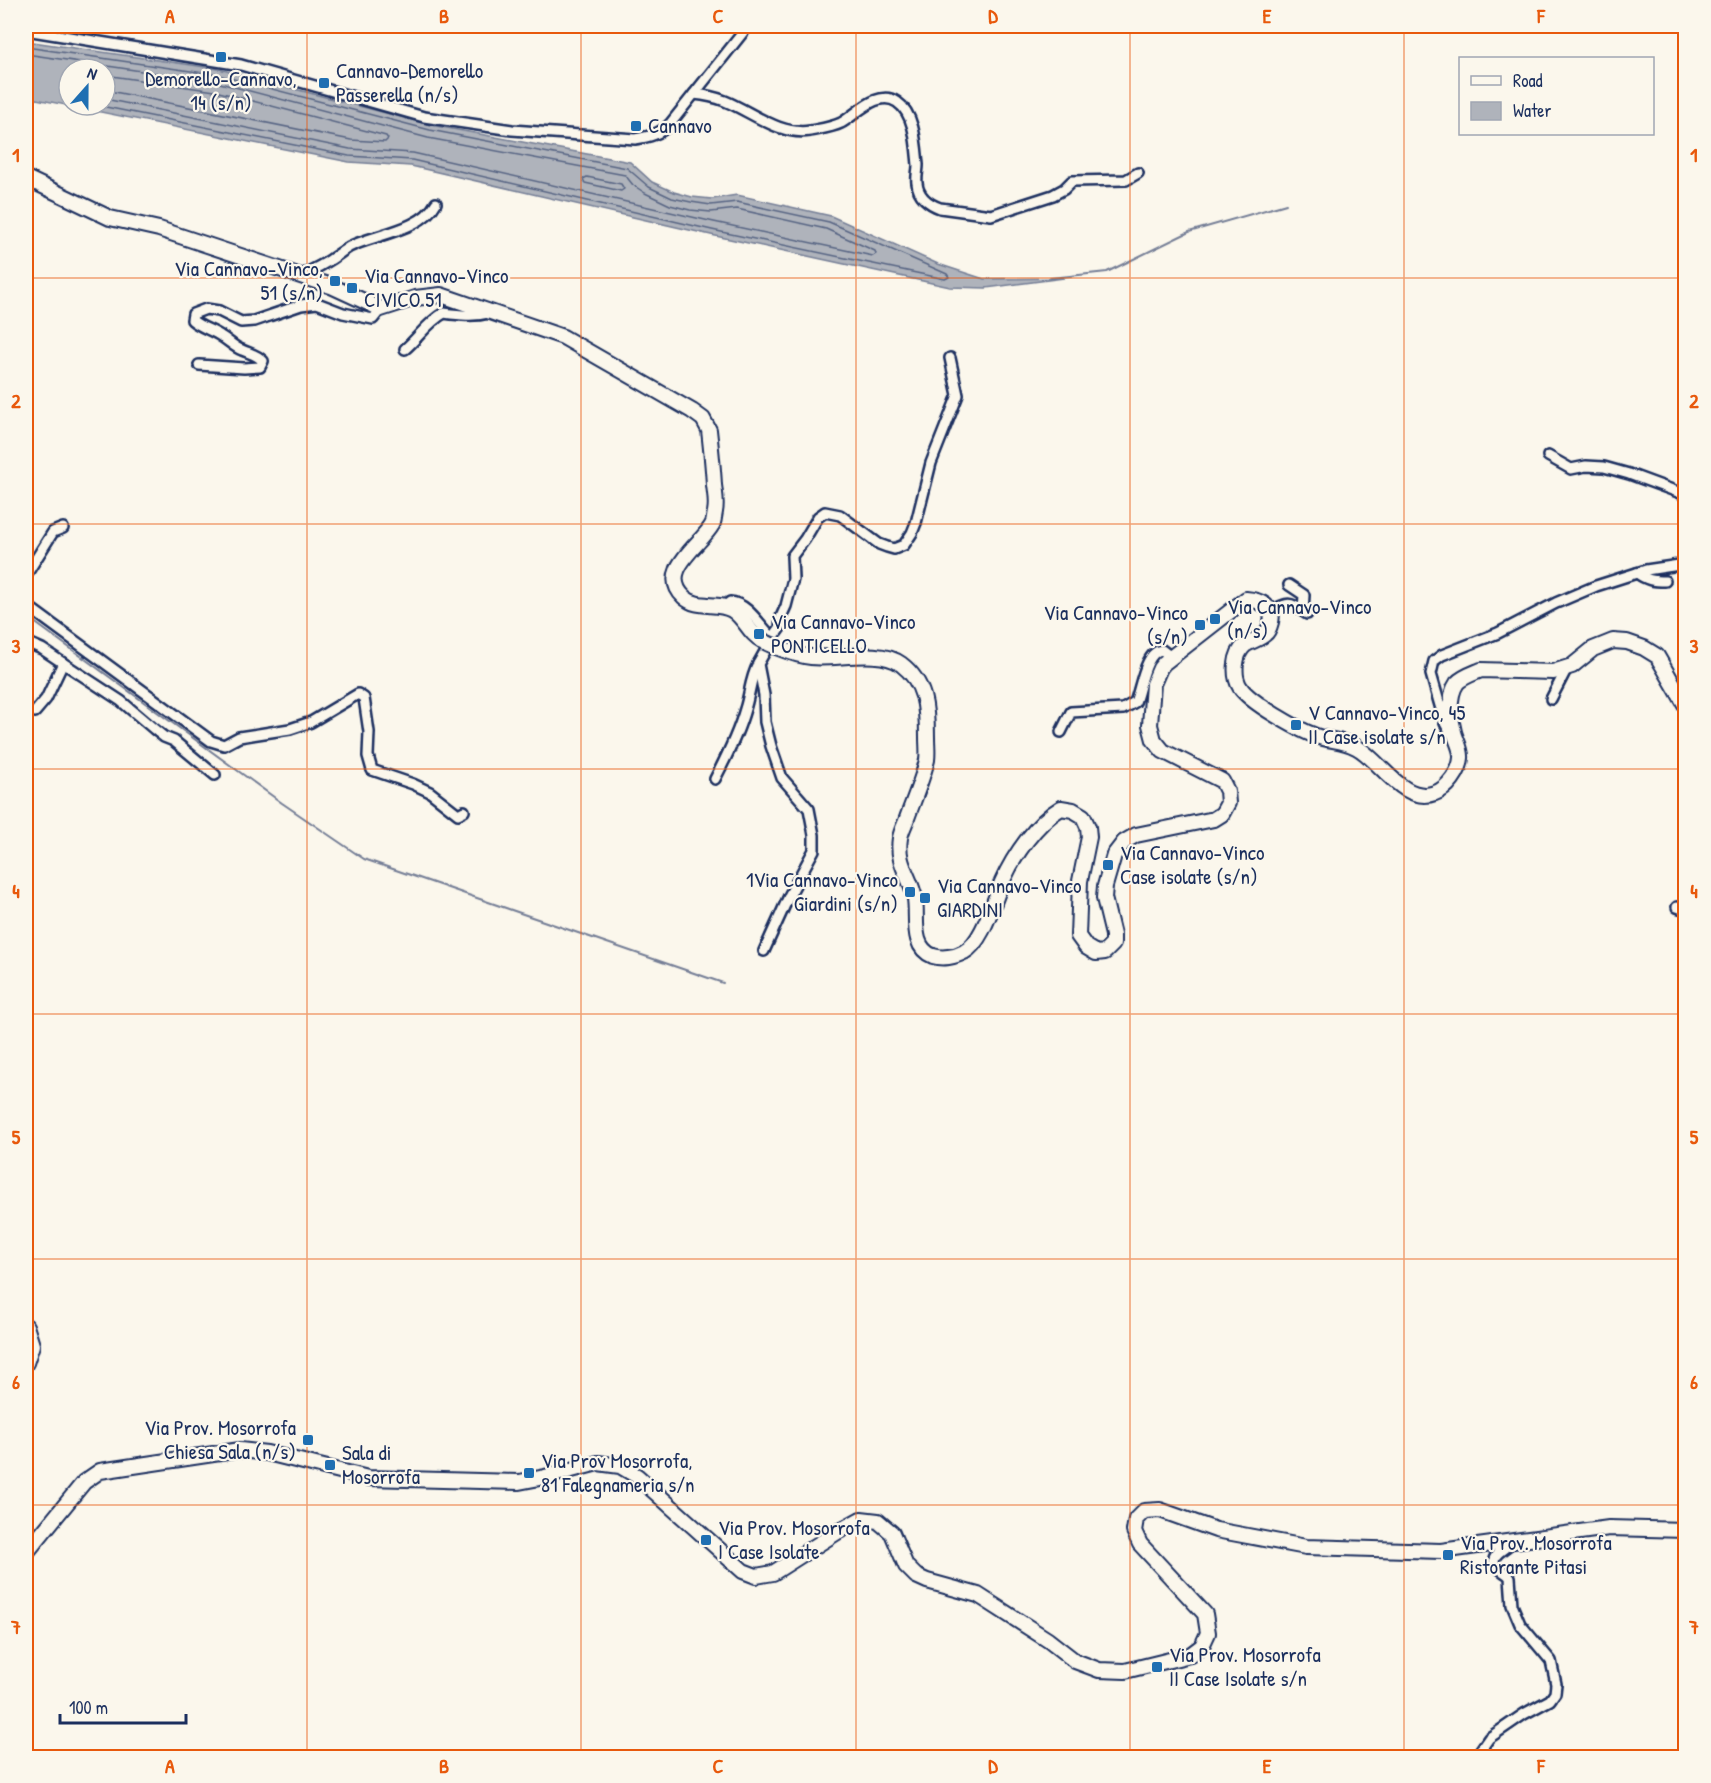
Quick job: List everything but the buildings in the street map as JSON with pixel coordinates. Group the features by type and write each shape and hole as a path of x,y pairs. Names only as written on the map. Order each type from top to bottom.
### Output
{"street":[{"path":"26,30 241,65 424,117 512,130 635,139 652,136 670,124 748,26"},
{"path":"694,94 726,102 772,124 801,132 839,124 879,99 889,98 898,102 906,111 913,129 919,191 932,206 940,208 991,215 1053,195 1072,181 1126,180 1138,173"},
{"path":"26,178 110,218 159,229 331,286 381,309"},
{"path":"300,276 350,247 391,233 419,220 432,209 436,202"},
{"path":"199,365 244,368 260,367 263,361 257,355 241,350 192,320 193,314 207,309 219,311 241,322 254,321 301,305 317,303 343,313 373,319 381,309 415,298 441,295 563,337 703,419 709,430 716,508 712,525 684,557 676,574 676,585 682,595 690,602 704,606 725,606 738,614 756,637 810,657 889,658 900,663 911,674 925,698 927,759 900,838 900,860 915,898 919,943 927,953 939,958 963,953 974,945 1004,879 1029,837 1048,815 1061,808 1072,810 1083,816 1088,827 1089,837 1080,881 1078,936 1086,947 1096,953 1105,952 1113,944 1104,898 1105,886 1114,855 1124,842 1136,835 1214,819 1222,814 1228,803 1227,791 1222,781 1162,751 1154,740 1150,725 1153,684 1160,668 1171,657 1245,599 1256,599 1266,605 1271,611 1272,620 1265,635 1243,647 1238,657 1236,678 1240,689 1290,724 1317,736 1347,742 1359,748 1406,790 1417,794 1432,794 1444,788 1454,776 1461,758 1451,721 1450,703 1457,683 1481,670 1553,672 1572,666 1593,649 1613,641 1627,642 1657,656 1686,706"},
{"path":"405,349 427,324 444,313 480,315 491,312"},
{"path":"715,779 737,735 753,674 780,628 792,579 792,556 818,517 825,512 840,515 879,544 894,549 904,545 912,532 931,463 958,395 950,358"},
{"path":"1548,456 1571,469 1586,466 1604,467 1686,495"},
{"path":"26,575 53,532 63,528"},
{"path":"1458,746 1445,723 1438,700 1431,674 1434,661 1442,655 1498,633 1596,586 1646,570 1686,564"},
{"path":"1637,573 1652,581 1665,580"},
{"path":"1271,611 1284,603 1293,604 1305,612 1304,595 1289,585"},
{"path":"26,605 211,741 224,746 239,737 290,729 311,722 358,694 364,698 369,732 368,756 372,770 430,792 458,814 464,811"},
{"path":"26,642 42,649 121,701 215,775"},
{"path":"1061,732 1071,712 1123,709 1135,702 1151,656 1157,650 1162,650 1171,657"},
{"path":"35,712 46,699 63,663"},
{"path":"758,664 764,695 765,722 771,746 782,778 809,809 814,835 814,850 789,896 764,951"},
{"path":"1551,699 1567,668"},
{"path":"26,1326 32,1345 26,1363"},
{"path":"26,1553 84,1482 100,1471 240,1450 267,1454 368,1478 519,1482 598,1463 620,1466 637,1476 743,1571 756,1576 773,1573 861,1519 878,1521 892,1533 906,1566 916,1576 978,1595 1048,1640 1075,1661 1099,1670 1125,1671 1190,1655 1202,1646 1209,1633 1204,1614 1140,1544 1134,1531 1136,1519 1144,1511 1160,1510 1216,1530 1306,1547 1441,1551 1608,1528 1686,1530"},
{"path":"1475,1758 1489,1738 1524,1714 1550,1700 1555,1693 1556,1684 1551,1661 1520,1623 1512,1605 1509,1577 1495,1565 1496,1555 1510,1542"}],"water":[{"path":"26,41 219,69 431,125 630,162 652,182 674,192 712,199 737,195 831,216 938,264 984,279 1064,278 986,288 950,287 411,166 349,162 117,115 117,57 57,57 57,103 26,97"}],"waterway":[{"path":"1051,278 1107,272 1189,232 1286,204"},
{"path":"26,616 282,803 364,859 723,983"}],"place":[{"name":"Demorello-Cannavo, 14 (s/n)","path":"221,57"},
{"name":"Cannavo-Demorello Passerella (n/s)","path":"324,83"},
{"name":"Cannavo","path":"636,126"},
{"name":"Via Cannavo-Vinco, 51 (s/n)","path":"335,281"},
{"name":"Via Cannavo-Vinco CIVICO 51","path":"352,288"},
{"name":"Via Cannavo-Vinco (n/s)","path":"1215,619"},
{"name":"Via Cannavo-Vinco (s/n)","path":"1200,625"},
{"name":"Via Cannavo-Vinco PONTICELLO","path":"759,634"},
{"name":"V Cannavo-Vinco, 45 II Case isolate s/n","path":"1296,725"},
{"name":"Via Cannavo-Vinco Case isolate (s/n)","path":"1108,865"},
{"name":"1Via Cannavo-Vinco Giardini (s/n)","path":"910,892"},
{"name":"Via Cannavo-Vinco GIARDINI","path":"925,898"},
{"name":"Via Prov. Mosorrofa Chiesa Sala (n/s)","path":"308,1440"},
{"name":"Sala di Mosorrofa","path":"330,1465"},
{"name":"Via Prov Mosorrofa, 81 Falegnameria s/n","path":"529,1473"},
{"name":"Via Prov. Mosorrofa I Case Isolate","path":"706,1540"},
{"name":"Via Prov. Mosorrofa Ristorante Pitasi","path":"1448,1555"},
{"name":"Via Prov. Mosorrofa II Case Isolate s/n","path":"1157,1667"}]}
